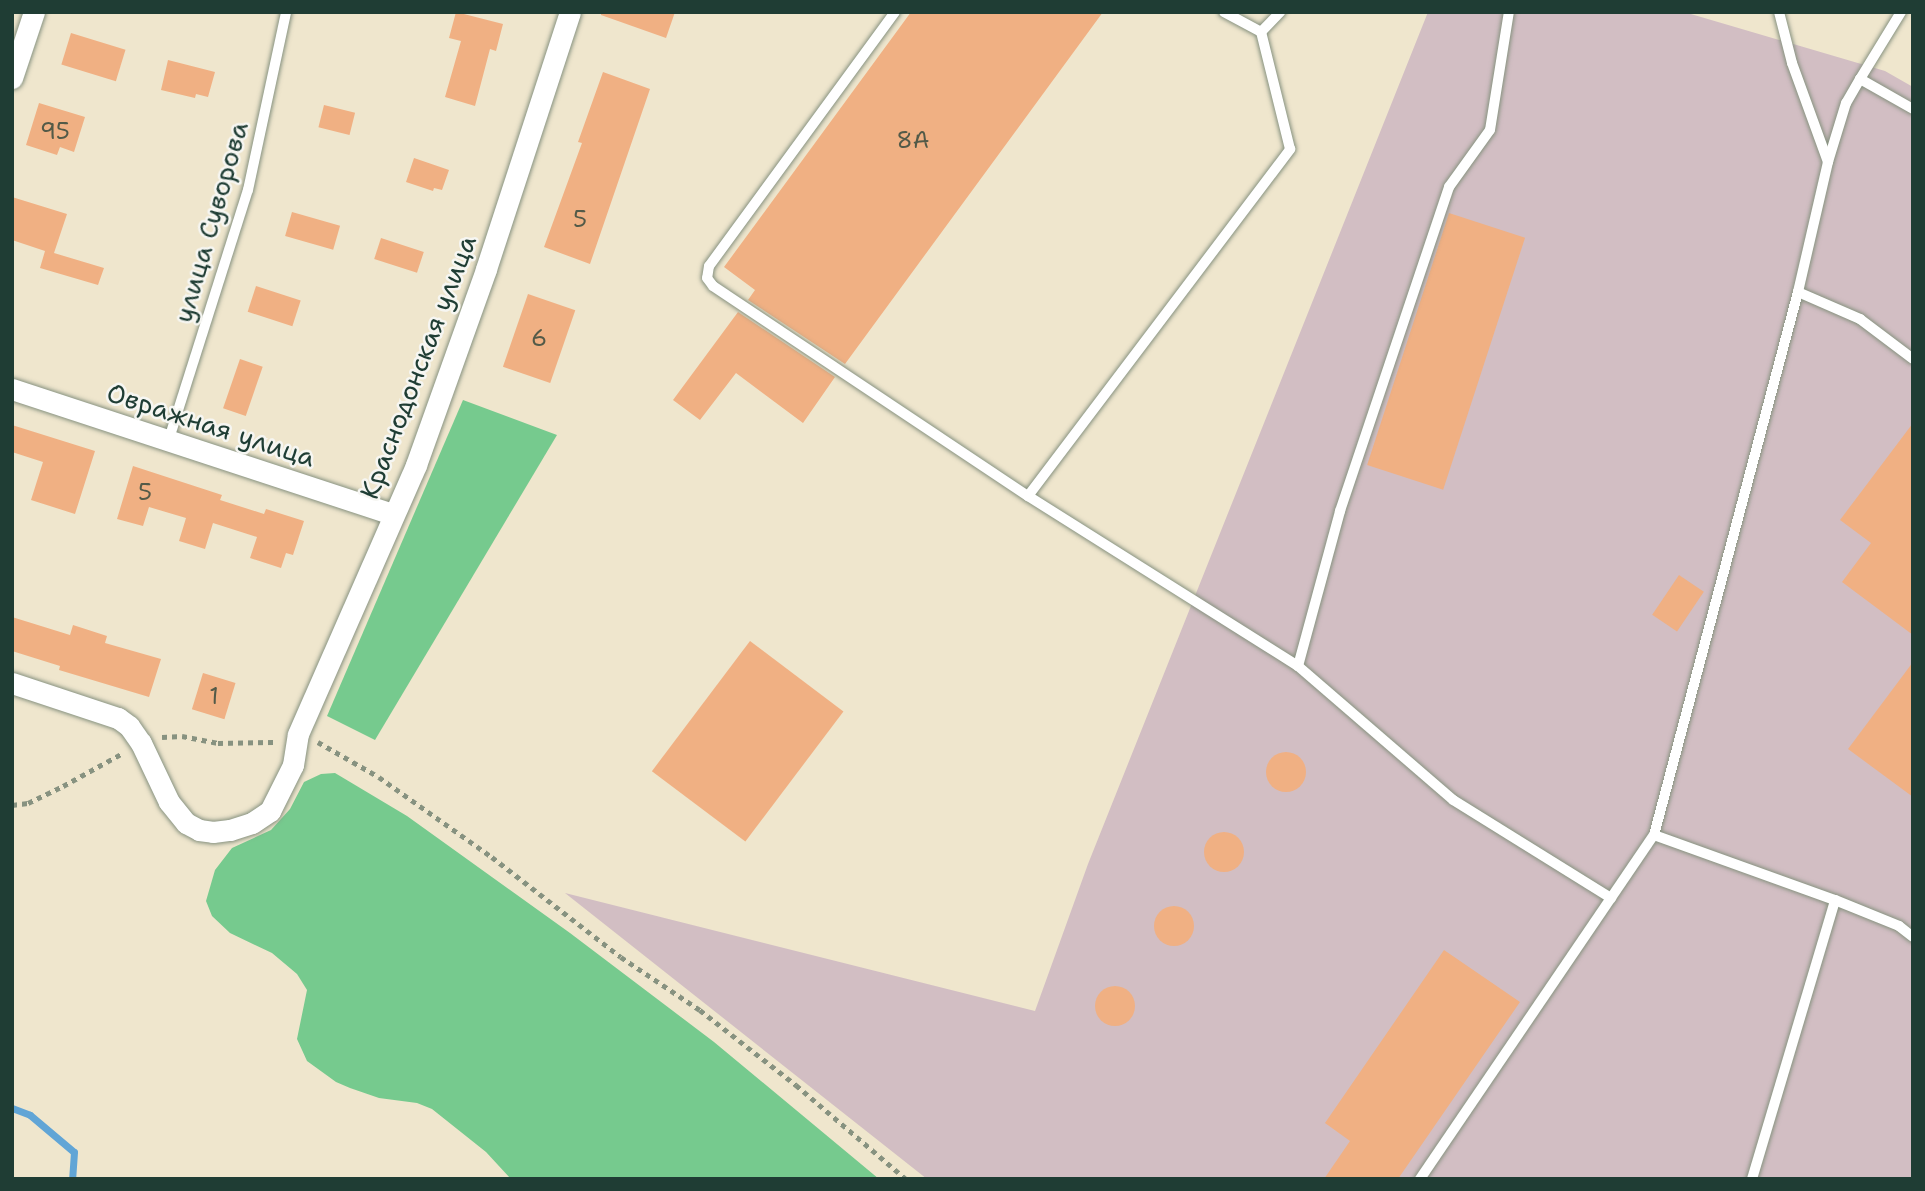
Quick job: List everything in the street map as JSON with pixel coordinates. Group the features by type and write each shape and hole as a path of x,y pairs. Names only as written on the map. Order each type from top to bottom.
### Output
{"street":[{"path":"12,78 34,12"},
{"name":"Краснодонская улица","path":"12,683 118,718 129,726 177,813 186,823 213,832 252,823 270,811 293,765 298,734 416,465 482,282 570,12"},
{"name":"Овражная улица","path":"12,389 393,514"}],"lane":[{"name":"улица Суворова","path":"168,442 248,190 286,12"},
{"path":"895,12 709,266 707,278 713,286 1028,496 1298,666 1452,800 1611,898"},
{"path":"1028,496 1290,149 1261,32 1224,12"},
{"path":"1261,32 1280,12"},
{"path":"1298,666 1340,510 1449,187 1490,130 1509,12"},
{"path":"1779,12 1792,63 1828,162"},
{"path":"1420,1179 1654,835 1798,292 1828,162 1846,103 1901,12"},
{"path":"1860,79 1913,109"},
{"path":"1798,292 1860,319 1913,359"},
{"path":"1654,835 1835,900 1899,926 1913,937"},
{"path":"1752,1179 1835,900"}],"path":[{"path":"298,734 326,745 379,777 492,856 621,957 700,1010 775,1068 906,1179"}],"shaded area":[{"path":"1428,12 1684,12 1885,71 1913,87 1913,1179 927,1179 565,893 1035,1011 1088,864"}],"green space":[{"path":"463,400 557,435 375,740 327,716"},
{"path":"335,773 407,816 570,933 714,1042 879,1179 511,1179 486,1152 432,1109 417,1103 379,1098 350,1088 336,1082 307,1061 297,1039 307,990 297,974 272,953 230,933 212,916 206,901 215,870 232,848 271,830 290,809 304,782 321,774"}],"building":[{"path":"456,12 503,24 496,51 490,49 475,106 445,97 461,41 449,38"},
{"path":"601,12 675,12 666,38 601,15"},
{"path":"911,12 1103,12 845,364 748,300 755,290 724,267"},
{"path":"71,33 126,50 116,81 61,65"},
{"path":"168,60 215,72 208,97 196,94 195,98 161,90"},
{"path":"603,72 650,89 590,264 544,247 582,143 578,142"},
{"path":"39,103 85,117 74,152 60,147 57,155 26,145"},
{"path":"324,105 355,113 349,135 318,127"},
{"path":"414,158 449,170 442,190 434,188 433,191 406,182"},
{"path":"12,197 67,214 54,253 104,268 98,285 40,268 45,251 12,240"},
{"path":"292,212 340,226 333,250 285,236"},
{"path":"1449,213 1525,238 1443,490 1367,465"},
{"path":"381,238 424,252 417,273 374,259"},
{"path":"256,286 301,301 292,326 248,312"},
{"path":"528,294 575,310 550,383 503,367"},
{"path":"738,312 835,377 803,423 736,373 700,420 673,400"},
{"path":"240,359 263,367 246,416 223,408"},
{"path":"1913,423 1913,635 1842,582 1871,543 1840,520"},
{"path":"12,425 95,451 75,514 31,500 43,462 12,452"},
{"path":"133,466 222,495 220,500 264,514 266,509 304,521 293,555 286,553 281,568 250,558 257,537 213,523 205,549 179,541 186,518 149,507 143,526 117,519"},
{"path":"1679,575 1704,592 1677,632 1652,615"},
{"path":"12,617 70,635 73,625 107,636 105,643 161,659 149,697 59,670 60,666 12,651"},
{"path":"750,641 843,711 745,842 652,771"},
{"path":"1913,662 1913,797 1848,749"},
{"path":"203,673 236,683 224,719 192,709"},
{"path":"1286,752 1294,753 1300,758 1305,764 1305,780 1300,786 1294,791 1286,792 1278,791 1272,786 1267,780 1266,772 1267,764 1272,758 1278,753"},
{"path":"1224,832 1238,838 1244,852 1238,866 1224,872 1210,866 1204,852 1210,838"},
{"path":"1174,906 1188,912 1194,926 1188,940 1174,946 1160,940 1154,926 1160,912"},
{"path":"1444,950 1520,1002 1398,1179 1324,1179 1350,1141 1325,1123"},
{"path":"1115,986 1123,987 1129,992 1134,998 1134,1014 1129,1020 1123,1025 1115,1026 1107,1025 1101,1020 1096,1014 1095,1006 1096,998 1101,992 1107,987"}],"waterway":[{"path":"12,1108 30,1115 74,1152 72,1179"}]}
